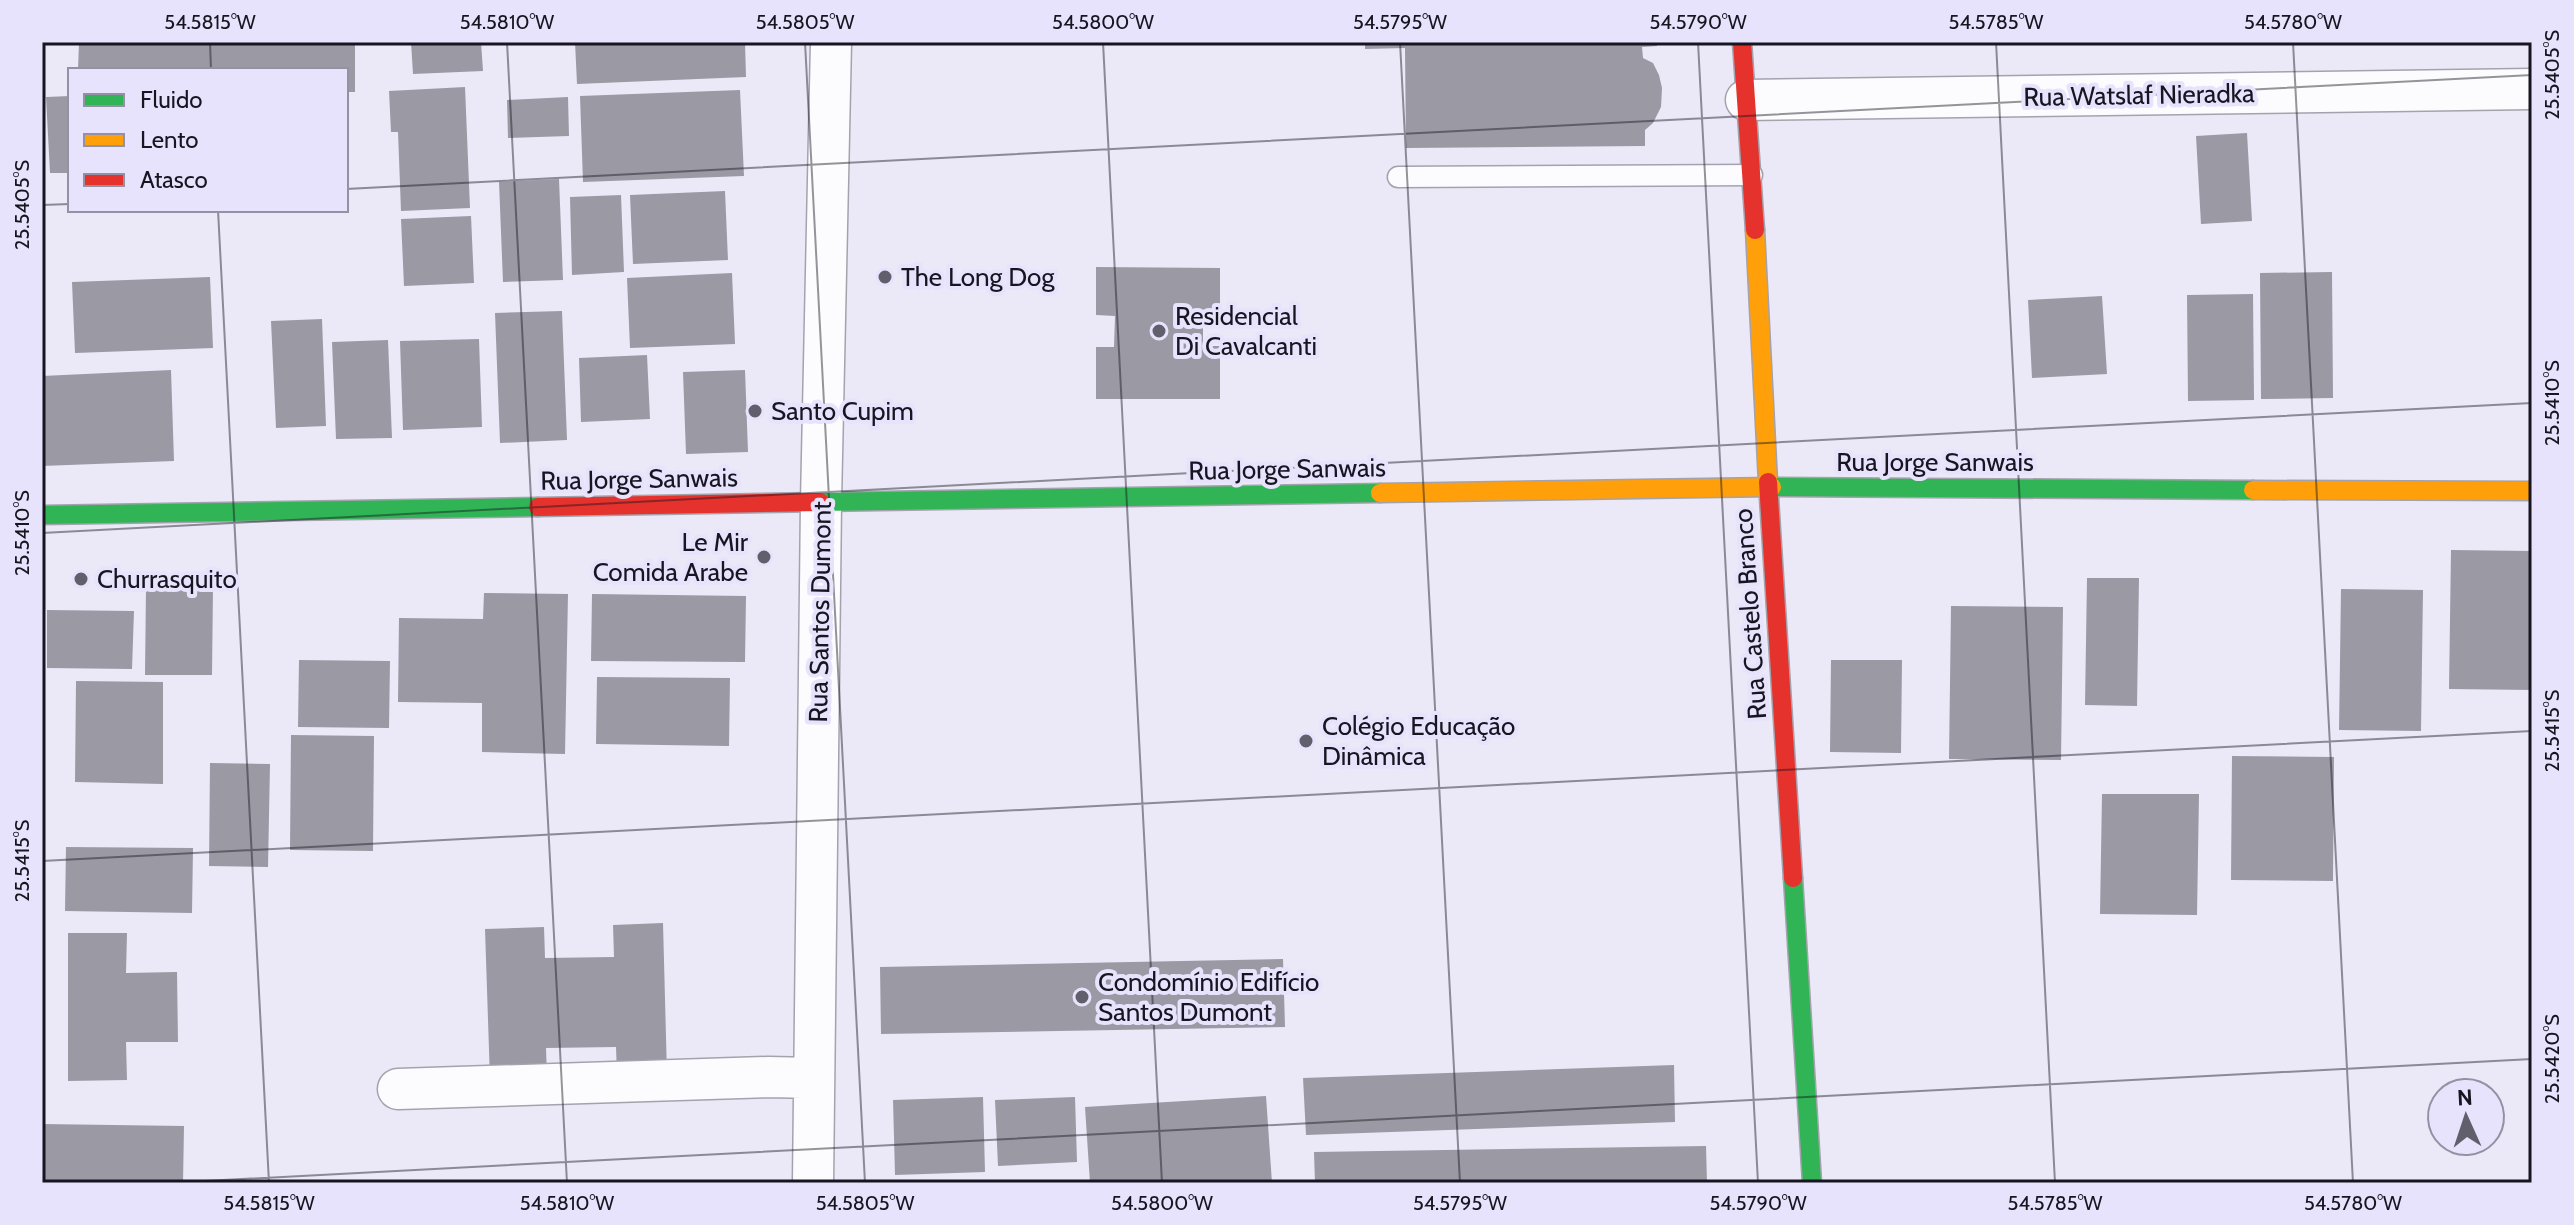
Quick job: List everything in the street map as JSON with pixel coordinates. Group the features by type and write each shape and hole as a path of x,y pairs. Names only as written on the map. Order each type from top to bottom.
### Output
{"street":[{"name":"Rua Santos Dumont","path":"813,1183 821,502 831,42"},
{"name":"Rua Castelo Branco","path":"1742,42 1812,1183"},
{"name":"Rua Watslaf Nieradka","path":"1746,100 2532,89"},
{"name":"Rua Jorge Sanwais","path":"42,515 1768,487 2532,491"},
{"path":"398,1089 814,1078"}],"lane":[{"path":"1398,177 1752,175"}],"building":[{"path":"79,42 355,42 355,92 348,92 348,68 78,68"},
{"path":"411,42 481,42 483,71 413,74"},
{"path":"575,42 745,42 746,77 577,84"},
{"path":"1365,42 1657,42 1657,46 1642,47 1643,58 1653,63 1659,75 1661,107 1653,123 1645,130 1645,146 1406,148 1405,48 1365,49"},
{"path":"465,87 470,208 401,211 398,132 391,132 389,91"},
{"path":"740,90 744,176 583,182 580,96"},
{"path":"68,96 68,173 50,173 46,97"},
{"path":"568,97 569,136 508,138 507,100"},
{"path":"2247,133 2252,221 2201,224 2196,136"},
{"path":"559,179 563,280 503,282 499,182"},
{"path":"725,191 728,260 633,264 630,195"},
{"path":"621,195 624,272 572,275 570,197"},
{"path":"471,216 474,283 404,286 401,219"},
{"name":"Residencial Di Cavalcanti","path":"1096,267 1220,268 1220,313 1203,313 1203,346 1220,346 1220,399 1096,399 1096,347 1114,347 1115,316 1096,315"},
{"path":"2332,272 2333,398 2261,399 2260,273"},
{"path":"732,273 735,344 630,348 627,278"},
{"path":"210,277 213,348 75,353 72,282"},
{"path":"2253,294 2254,400 2188,401 2187,295"},
{"path":"2102,296 2107,374 2032,378 2028,300"},
{"path":"562,311 567,440 500,443 495,313"},
{"path":"322,319 326,426 276,428 271,321"},
{"path":"479,339 482,427 403,430 400,341"},
{"path":"388,340 392,438 336,439 332,342"},
{"path":"647,355 650,419 581,422 579,358"},
{"path":"171,370 174,461 42,466 42,376"},
{"path":"745,370 748,452 686,454 683,372"},
{"path":"2451,550 2532,551 2532,690 2449,689"},
{"path":"2087,578 2139,578 2137,706 2085,705"},
{"path":"146,587 213,587 212,675 145,675"},
{"path":"2341,589 2423,590 2421,731 2339,730"},
{"path":"484,593 568,594 565,754 482,752 482,703 398,702 399,618 483,619"},
{"path":"592,594 746,596 745,662 591,661"},
{"path":"1951,606 2063,607 2061,760 1949,759"},
{"path":"47,610 134,611 132,669 47,668"},
{"path":"299,660 390,661 389,728 298,727"},
{"path":"1831,660 1902,660 1901,753 1830,752"},
{"path":"597,677 730,678 729,746 596,744"},
{"path":"76,681 163,682 163,784 75,782"},
{"path":"291,735 374,736 373,851 290,850"},
{"path":"2232,756 2334,757 2333,881 2231,880"},
{"path":"210,763 270,764 268,867 209,866"},
{"path":"2102,794 2199,794 2197,915 2100,914"},
{"path":"66,847 193,848 192,913 65,911"},
{"path":"663,923 667,1075 617,1076 616,1047 546,1048 547,1078 490,1080 485,929 544,927 545,958 614,957 613,925"},
{"path":"68,933 127,933 126,973 177,972 178,1042 126,1042 127,1080 68,1081"},
{"name":"Condomínio Edifício Santos Dumont","path":"1283,959 1285,1027 881,1034 880,967"},
{"path":"1674,1065 1675,1122 1306,1135 1303,1078"},
{"path":"1266,1096 1272,1183 1090,1183 1085,1107"},
{"path":"983,1097 985,1172 895,1175 893,1100"},
{"path":"1075,1097 1077,1162 998,1166 995,1100"},
{"path":"42,1124 184,1126 183,1183 42,1183"},
{"path":"1706,1146 1707,1183 1315,1183 1314,1152"}],"traffic: fast":[{"path":"1772,487 2253,490"},
{"path":"820,502 1380,493"},
{"path":"42,515 538,507"},
{"path":"1793,878 1812,1183"}],"traffic: slow":[{"path":"1755,230 1768,482"},
{"path":"1380,493 1772,487"},
{"path":"2253,490 2532,491"}],"traffic: jam":[{"path":"1742,42 1755,230"},
{"path":"1768,482 1793,878"},
{"path":"538,507 820,502"}],"place":[{"name":"The Long Dog","path":"885,277"},
{"name":"Residencial Di Cavalcanti","path":"1159,331"},
{"name":"Santo Cupim","path":"755,411"},
{"name":"Le Mir Comida Arabe","path":"764,557"},
{"name":"Churrasquito","path":"81,579"},
{"name":"Colégio Educação Dinâmica","path":"1306,741"},
{"name":"Condomínio Edifício Santos Dumont","path":"1082,997"}]}
